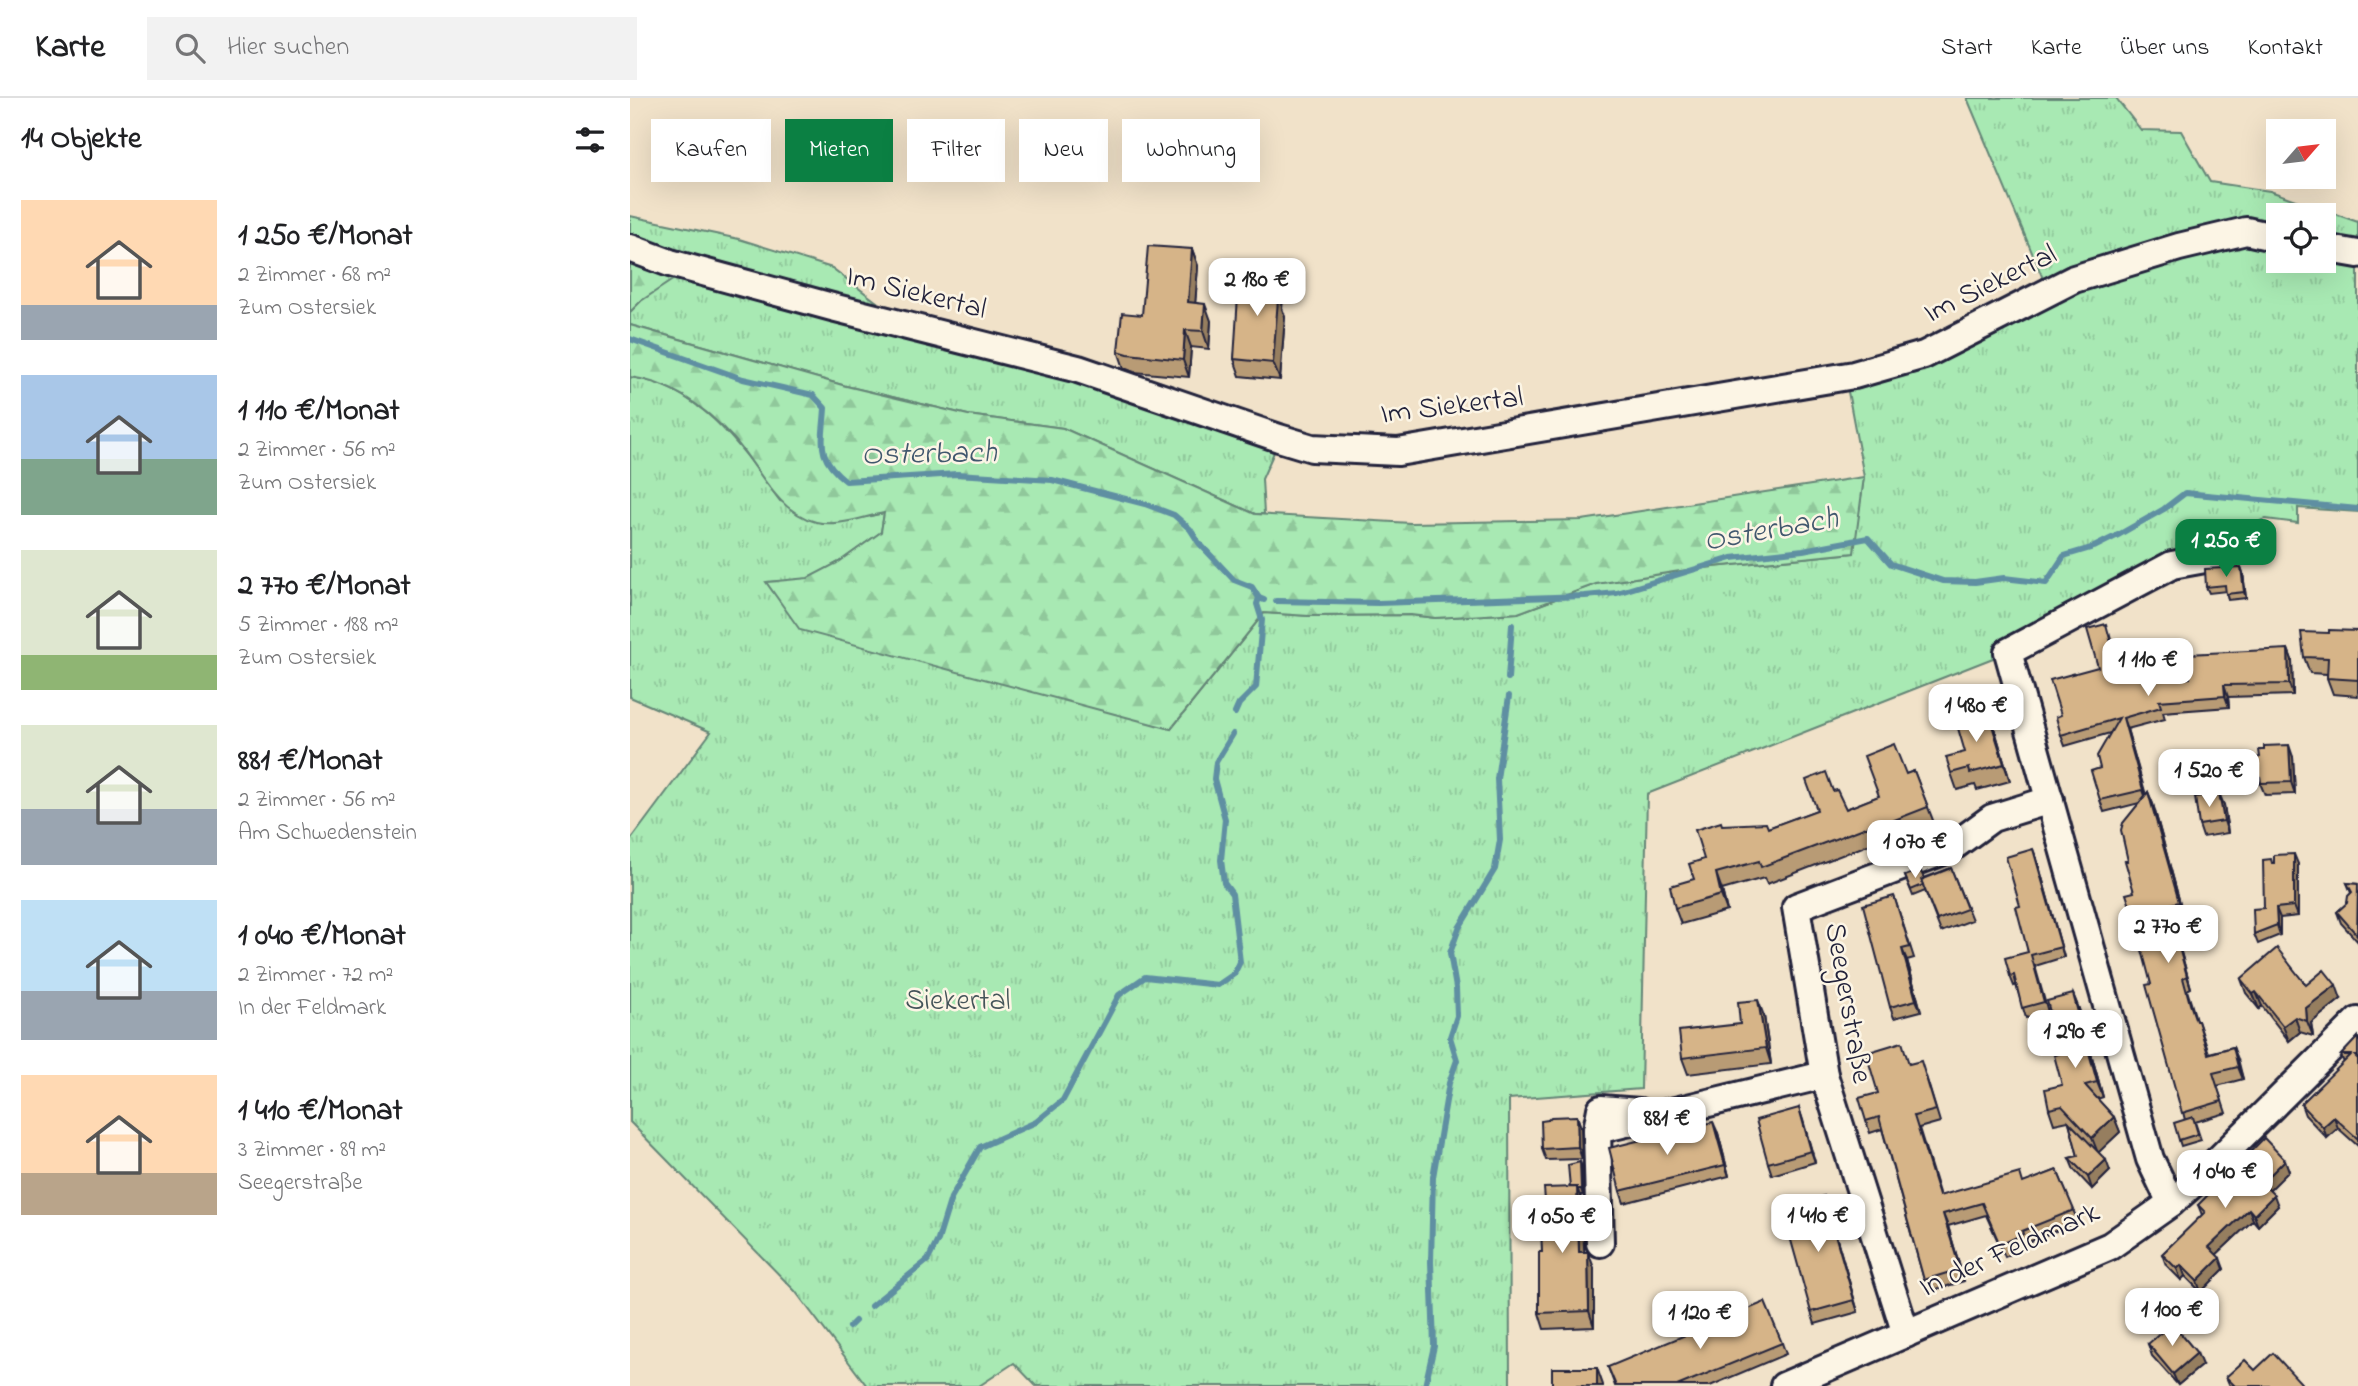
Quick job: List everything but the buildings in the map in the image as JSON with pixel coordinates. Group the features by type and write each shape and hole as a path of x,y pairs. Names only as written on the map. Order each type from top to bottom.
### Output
{"street":[{"name":"Im Siekertal","path":"630,248 670,262 832,307 1078,369 1279,439 1312,447 1398,452 1854,375 1924,355 2074,279 2179,247 2246,231 2266,235"},
{"path":"2336,250 2358,254"},
{"path":"2171,1203 2150,1159 2008,652 2172,565 2216,557"},
{"name":"Seegerstraße","path":"1906,1334 1824,1075 1796,907 1951,848 1992,818 2050,800"},
{"name":"In der Feldmark","path":"1784,1386 2110,1246 2171,1203 2207,1171 2358,1021"},
{"path":"1600,1243 1597,1130 1824,1075"}],"green space":[{"name":"Siekertal","path":"1967,98 2116,98 2141,130 2181,131 2210,182 2270,191 2304,203 2266,203 2266,273 2336,273 2336,214 2358,222 2358,512 2298,508 2298,523 2266,519 2222,536 1993,658 1647,794 1641,1089 1509,1099 1510,1386 1036,1386 1014,1363 979,1386 867,1386 795,1291 630,1122 630,841 711,732 630,697 630,377 655,383 698,406 734,441 780,501 866,517 884,513 881,532 839,562 808,579 767,582 1171,729 1264,613 1309,616 1411,615 1435,618 1518,613 1595,584 1693,569 1853,553 1864,477 1846,381 2044,281"},
{"path":"630,216 739,239 832,268 881,305 1283,432 1262,479 1264,514 1255,514 1063,428 968,415 846,386 630,325 630,312 641,301 630,255"},
{"path":"630,255 683,273 641,301 630,312"},
{"path":"630,325 846,386 968,415 1063,428 1255,514 1411,523 1582,520 1864,477 1854,553 1693,569 1596,584 1518,613 1435,618 1411,615 1309,616 1264,613 1171,729 800,630 766,582 808,578 839,562 881,532 884,513 824,523 802,517 790,509 769,487 734,439 712,417 674,391 630,377"}],"waterway":[{"name":"Osterbach","path":"630,339 743,379 813,395 825,408 825,457 846,481 957,474 1052,480 1145,504 1174,515 1190,529 1199,543 1234,580 1252,587 1259,598 1264,600"},
{"name":"Osterbach","path":"1276,601 1378,603 1617,593 1732,558 1803,550 1868,538 1891,564 1943,581 1975,582 2004,578 2046,583 2064,556 2094,547 2120,534 2164,509 2185,493 2358,509"},
{"path":"1235,713 1239,704 1256,687 1262,620 1257,604 1259,598"},
{"path":"1508,678 1512,625"},
{"path":"1425,1386 1434,1346 1431,1262 1433,1177 1449,1083 1457,1060 1450,1037 1457,1016 1450,953 1459,928 1495,869 1500,840 1497,779 1509,696"},
{"path":"871,1306 928,1260 938,1240 951,1198 980,1147 1036,1122 1063,1100 1119,995 1145,977 1218,985 1234,974 1240,962 1232,894 1224,883 1221,860 1225,819 1214,779 1216,762 1233,734"},
{"path":"849,1327 855,1321"}]}
